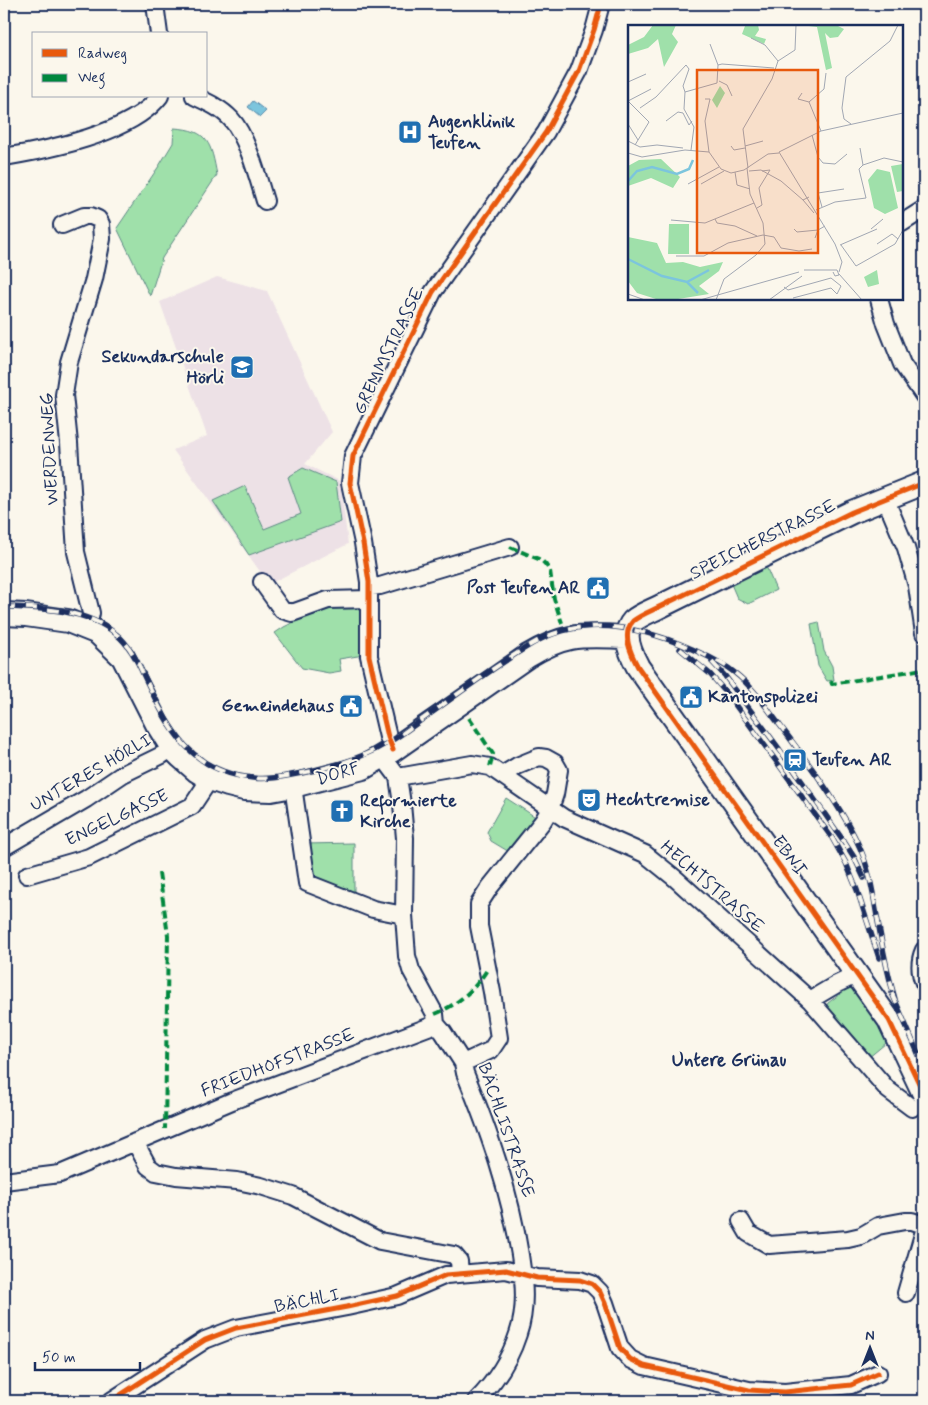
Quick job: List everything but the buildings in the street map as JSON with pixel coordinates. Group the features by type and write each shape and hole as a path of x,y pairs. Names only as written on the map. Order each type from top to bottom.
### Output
{"main road":[{"name":"SPEICHERSTRASSE","path":"627,637 629,628 639,617 803,535 924,482"},
{"path":"4,614 68,621 91,630"},
{"name":"DORF","path":"91,630 109,642 123,657 157,724 172,748 192,767 210,779 228,785 244,789 271,790 363,768 388,754 544,646 568,637 627,637"},
{"name":"EBNI","path":"627,637 638,667 888,1020 919,1069 918,1101"}],"street":[{"path":"155,4 160,32"},
{"name":"GREMMSTRASSE","path":"388,754 389,742 369,656 369,593 363,543 350,483 353,456 433,292 546,132 578,71 594,30 601,4"},
{"path":"4,157 41,152 107,131 141,114 158,98"},
{"path":"198,98 220,110 232,120 241,133 265,201"},
{"path":"903,222 924,209"},
{"name":"WERDENWEG","path":"62,225 84,216 98,219 102,224 102,239 94,279 69,362 64,395 76,552 91,613 91,630"},
{"path":"879,300 886,324 902,364 924,396"},
{"path":"885,498 906,548 917,586 924,633"},
{"path":"262,582 282,610 292,613 336,598 369,593 380,586 510,547"},
{"name":"UNTERES HÖRLI","path":"4,847 86,800 122,774 162,755 172,748"},
{"name":"BÄCHLISTRASSE","path":"388,754 398,777 402,804 404,830 404,915 407,956 411,970 435,1014 436,1024 463,1063 503,1176 515,1220 524,1295 518,1334 501,1371 476,1401"},
{"path":"463,1063 491,1050 499,1038 478,912 479,904 483,896 543,821 550,809 559,770 555,763 546,758 539,757 502,775"},
{"name":"HECHTSTRASSE","path":"398,777 472,764 490,767 564,818 645,854 676,879 810,1000 888,1090 918,1101"},
{"name":"ENGELGASSE","path":"27,874 89,857 192,806 210,779"},
{"path":"294,786 307,883 373,909 404,915"},
{"path":"924,950 921,958 920,973 924,983"},
{"path":"810,1000 856,975"},
{"name":"FRIEDHOFSTRASSE","path":"135,1142 232,1101 436,1024"},
{"path":"4,1181 60,1174 135,1142 148,1166 156,1172 176,1176 237,1181 292,1196 380,1241 454,1255 459,1261 460,1274"},
{"path":"741,1221 748,1233 769,1245 848,1239 861,1236 878,1226 905,1221 924,1225"},
{"path":"906,1293 924,1231"},
{"name":"BÄCHLI","path":"111,1401 204,1340 236,1328 397,1296 446,1275 506,1270 537,1278 580,1280 592,1284 600,1292 605,1302 620,1348 630,1359 644,1366 749,1390 785,1392 851,1385 878,1373"}],"shaded area":[{"name":"Sekundarschule Hörli","path":"217,277 267,291 332,432 305,464 340,481 348,544 269,584 173,450 207,436 160,302"}],"green space":[{"path":"174,128 195,132 206,141 213,155 217,175 162,258 150,296 117,228 173,143"},
{"path":"303,468 336,482 341,522 249,555 213,501 245,486 264,529 301,514 288,477"},
{"path":"765,564 776,590 748,604 737,598 731,584"},
{"path":"334,602 350,605 362,612 364,655 339,659 341,671 329,673 302,668 275,633"},
{"path":"819,622 824,651 832,666 834,680 827,681 818,666 811,624"},
{"path":"506,798 537,818 511,853 491,841 487,832"},
{"path":"354,843 354,899 310,881 305,844"},
{"path":"848,988 858,990 891,1039 868,1058 826,1007 828,1003"}],"water":[{"path":"253,101 266,111 260,117 248,107"}],"railway":[{"path":"4,607 63,611 91,619 116,634 130,649 164,716 185,746 198,758 214,767 232,774 253,778 278,777 314,771 369,753 401,735 475,681 532,644 551,635 571,629 612,627 633,630 673,641 692,649 730,669 753,691 812,769 844,817 860,848 867,867 895,999"},
{"path":"680,649 710,674 728,695 832,838 846,863 857,890 879,958"},
{"path":"712,662 725,676 780,750 843,840 864,878"},
{"path":"892,993 924,1067"}],"marked path":[{"path":"510,547 541,560 546,565 550,571 554,599 562,623"},
{"path":"831,681 832,684 923,669"},
{"path":"469,718 493,754 490,767"},
{"path":"159,873 168,935 165,1129"},
{"path":"435,1014 465,996 478,983 488,968"}],"cycle path":[{"path":"393,750 388,737 369,656 369,582 350,483 353,456 433,292 546,132 579,71 601,4"},
{"path":"924,483 852,512 642,615 629,626 627,638 638,667 889,1020 924,1094"},
{"path":"111,1401 205,1340 236,1328 397,1296 446,1275 506,1270 537,1278 580,1280 592,1284 600,1292 605,1303 620,1348 630,1359 644,1366 749,1390 785,1392 851,1385 878,1373"}],"place":[{"name":"Augenklinik Teufen","path":"410,132"},
{"name":"Sekundarschule Hörli","path":"242,367"},
{"name":"Post Teufen AR","path":"598,588"},
{"name":"Kantonspolizei","path":"691,697"},
{"name":"Gemeindehaus","path":"351,706"},
{"name":"Teufen AR","path":"795,760"},
{"name":"Hechtremise","path":"589,800"},
{"name":"Reformierte Kirche","path":"342,811"}],"district":[{"name":"Untere Grünau","path":"729,1060"}]}
